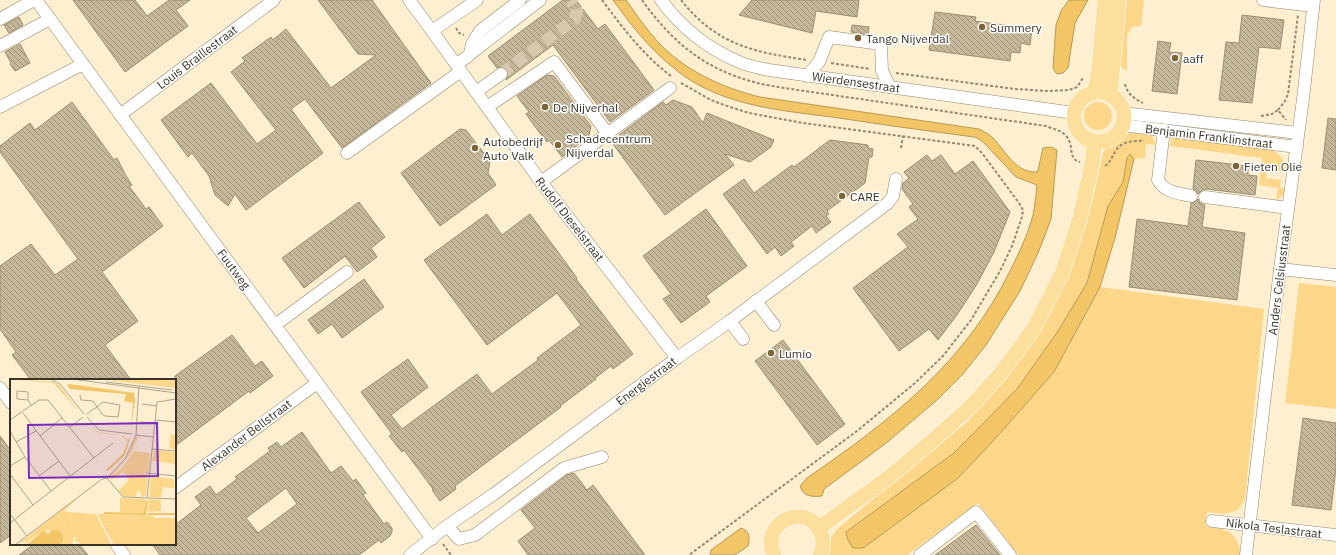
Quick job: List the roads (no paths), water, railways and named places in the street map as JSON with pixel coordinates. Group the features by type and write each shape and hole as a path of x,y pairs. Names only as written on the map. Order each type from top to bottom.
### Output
{"main road":[{"path":"1095,92 1099,67 1105,0"},
{"path":"1110,95 1119,0"},
{"path":"1095,92 1103,92 1110,95 1120,104 1123,119 1118,132 1112,138 1095,142 1083,136 1074,123 1076,106 1081,99 1095,92"},
{"path":"819,528 889,477 970,407 1002,373 1034,328 1064,266 1080,218 1092,164 1095,142"},
{"path":"774,555 771,548 774,531 782,522 793,517 810,520 819,528 823,541 823,547 820,555"}],"street":[{"path":"0,19 35,0"},
{"name":"Fuutweg","path":"35,0 432,539"},
{"name":"Louis Braillestraat","path":"120,115 274,0"},
{"name":"Rudolf Dieselstraat","path":"409,0 542,182 677,358"},
{"path":"432,31 477,0"},
{"path":"470,54 472,44 480,31 520,0"},
{"path":"347,153 458,68 470,54 540,0"},
{"name":"Wierdensestraat","path":"661,0 682,25 702,42 737,62 748,66 808,76 1074,113"},
{"name":"Anders Celsiusstraat","path":"1246,555 1280,269 1305,87 1314,3 1299,4 1263,0"},
{"path":"1,46 50,19"},
{"path":"808,76 819,62 828,37 881,44 882,71 890,87"},
{"path":"487,107 554,62 608,134"},
{"path":"0,107 83,64"},
{"path":"476,92 501,74"},
{"path":"542,182 675,83"},
{"name":"Benjamin Franklinstraat","path":"1123,119 1298,133"},
{"name":"Benjamin Franklinstraat","path":"1123,119 1164,130 1297,147"},
{"path":"1164,130 1158,180 1161,186 1172,192 1191,196"},
{"name":"Energiestraat","path":"410,555 447,526 494,494 882,208 891,200 896,179"},
{"path":"1205,197 1288,208"},
{"path":"1280,269 1336,275"},
{"path":"275,325 347,272"},
{"path":"756,301 774,325"},
{"path":"730,321 744,339"},
{"name":"Alexander Bellstraat","path":"176,487 317,383"},
{"path":"0,388 10,402"},
{"path":"447,526 459,539 475,535 564,468 602,457"},
{"path":"920,555 976,512 1010,555"},
{"name":"Nikola Teslastraat","path":"1212,521 1336,535"},
{"path":"117,545 124,555"}],"tunnel":[{"path":"501,74 575,19 577,10 571,0"}],"place":[{"name":"Summery","path":"982,27"},
{"name":"Tango Nijverdal","path":"858,38"},
{"name":"aaff","path":"1175,58"},
{"name":"De Nijverhal","path":"545,107"},
{"name":"Schadecentrum Nijverdal","path":"558,145"},
{"name":"Autobedrijf Auto Valk","path":"475,148"},
{"name":"Fieten Olie","path":"1236,166"},
{"name":"CARE","path":"842,196"},
{"name":"Lumio","path":"771,353"}]}
